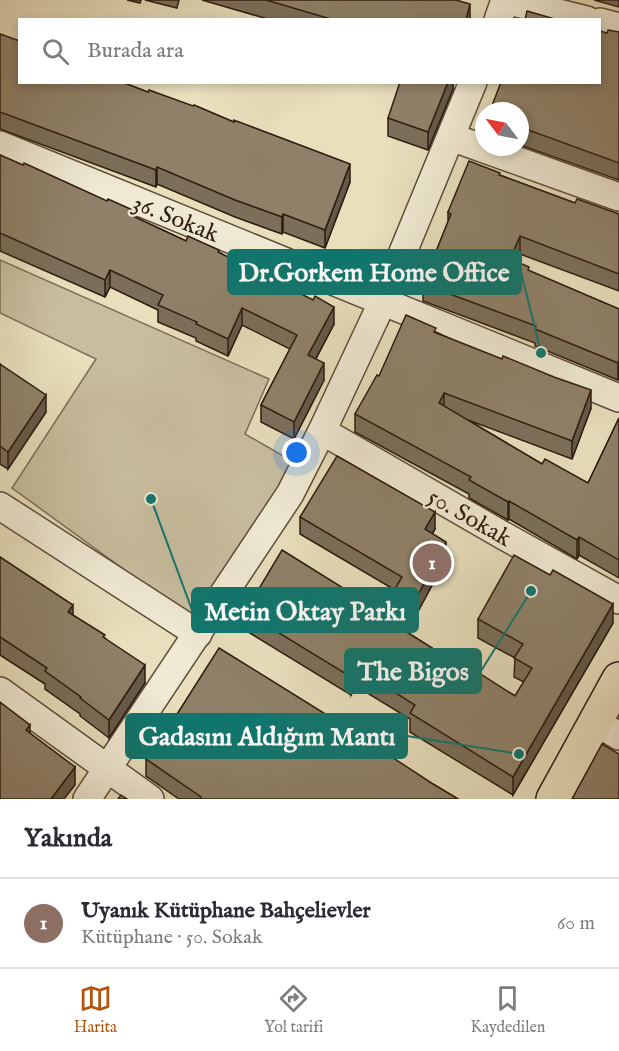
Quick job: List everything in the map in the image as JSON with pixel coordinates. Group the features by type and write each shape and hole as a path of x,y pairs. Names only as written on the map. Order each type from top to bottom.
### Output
{"main road":[{"path":"553,799 608,730 619,679"}],"street":[{"path":"499,18 505,0 579,18"},
{"path":"601,22 619,27"},
{"path":"87,799 290,494 382,303 472,84"},
{"path":"451,137 619,197"},
{"name":"36. Sokak","path":"0,145 619,398"},
{"name":"50. Sokak","path":"322,431 619,600"},
{"path":"0,506 198,634"},
{"path":"0,691 150,799"}],"shaded area":[{"path":"0,260 269,379 245,434 294,462 268,510 192,619 12,488 96,359 0,313"}],"building":[{"path":"266,0 456,0 470,4 466,18 327,18"},
{"path":"527,11 551,18 525,18"},
{"path":"601,31 619,32 619,163 529,130 529,102 493,102 500,84 601,84"},
{"path":"0,34 18,40 18,84 127,84 194,105 350,164 325,230 283,214 282,217 235,200 157,167 156,170 0,112"},
{"path":"399,84 447,84 428,132 388,118"},
{"path":"0,155 23,165 24,163 107,201 108,199 137,212 135,217 186,241 188,236 219,250 218,252 313,300 315,296 334,307 308,355 324,363 294,422 261,405 297,335 242,308 228,339 158,305 163,295 110,270 105,280 0,233"},
{"path":"469,161 500,173 499,175 575,203 577,199 619,214 619,274 520,236 510,259 529,267 528,270 619,309 618,363 535,329 536,326 423,284 451,214 448,212"},
{"path":"406,315 436,328 434,332 591,390 572,441 444,393 439,403 542,464 545,459 588,483 619,418 619,560 579,537 577,540 508,502 469,480 471,477 355,414 377,375 379,376"},
{"path":"0,364 46,395 8,452 0,446"},
{"path":"337,456 435,512 425,529 446,542 414,602 395,589 402,577 300,517"},
{"path":"282,550 388,616 386,619 446,657 448,653 515,696 532,668 514,658 523,644 478,619 514,555 550,575 553,570 613,604 513,777 410,713 415,705 356,668 351,677 245,612"},
{"path":"0,557 73,605 68,612 105,635 103,637 145,665 109,720 45,671 47,668 0,637"},
{"path":"219,648 458,799 200,799 201,797 146,759"},
{"path":"0,702 30,725 26,730 75,767 51,799 0,799"},
{"path":"602,744 619,754 619,799 572,799"}],"place":[{"name":"Dr.Gorkem Home Office","path":"541,353"},
{"name":"Metin Oktay Parkı","path":"151,499"},
{"name":"Uyanık Kütüphane Bahçelievler","path":"432,563"},
{"name":"The Bigos","path":"531,591"},
{"name":"Gadasını Aldığım Mantı","path":"519,754"}]}
